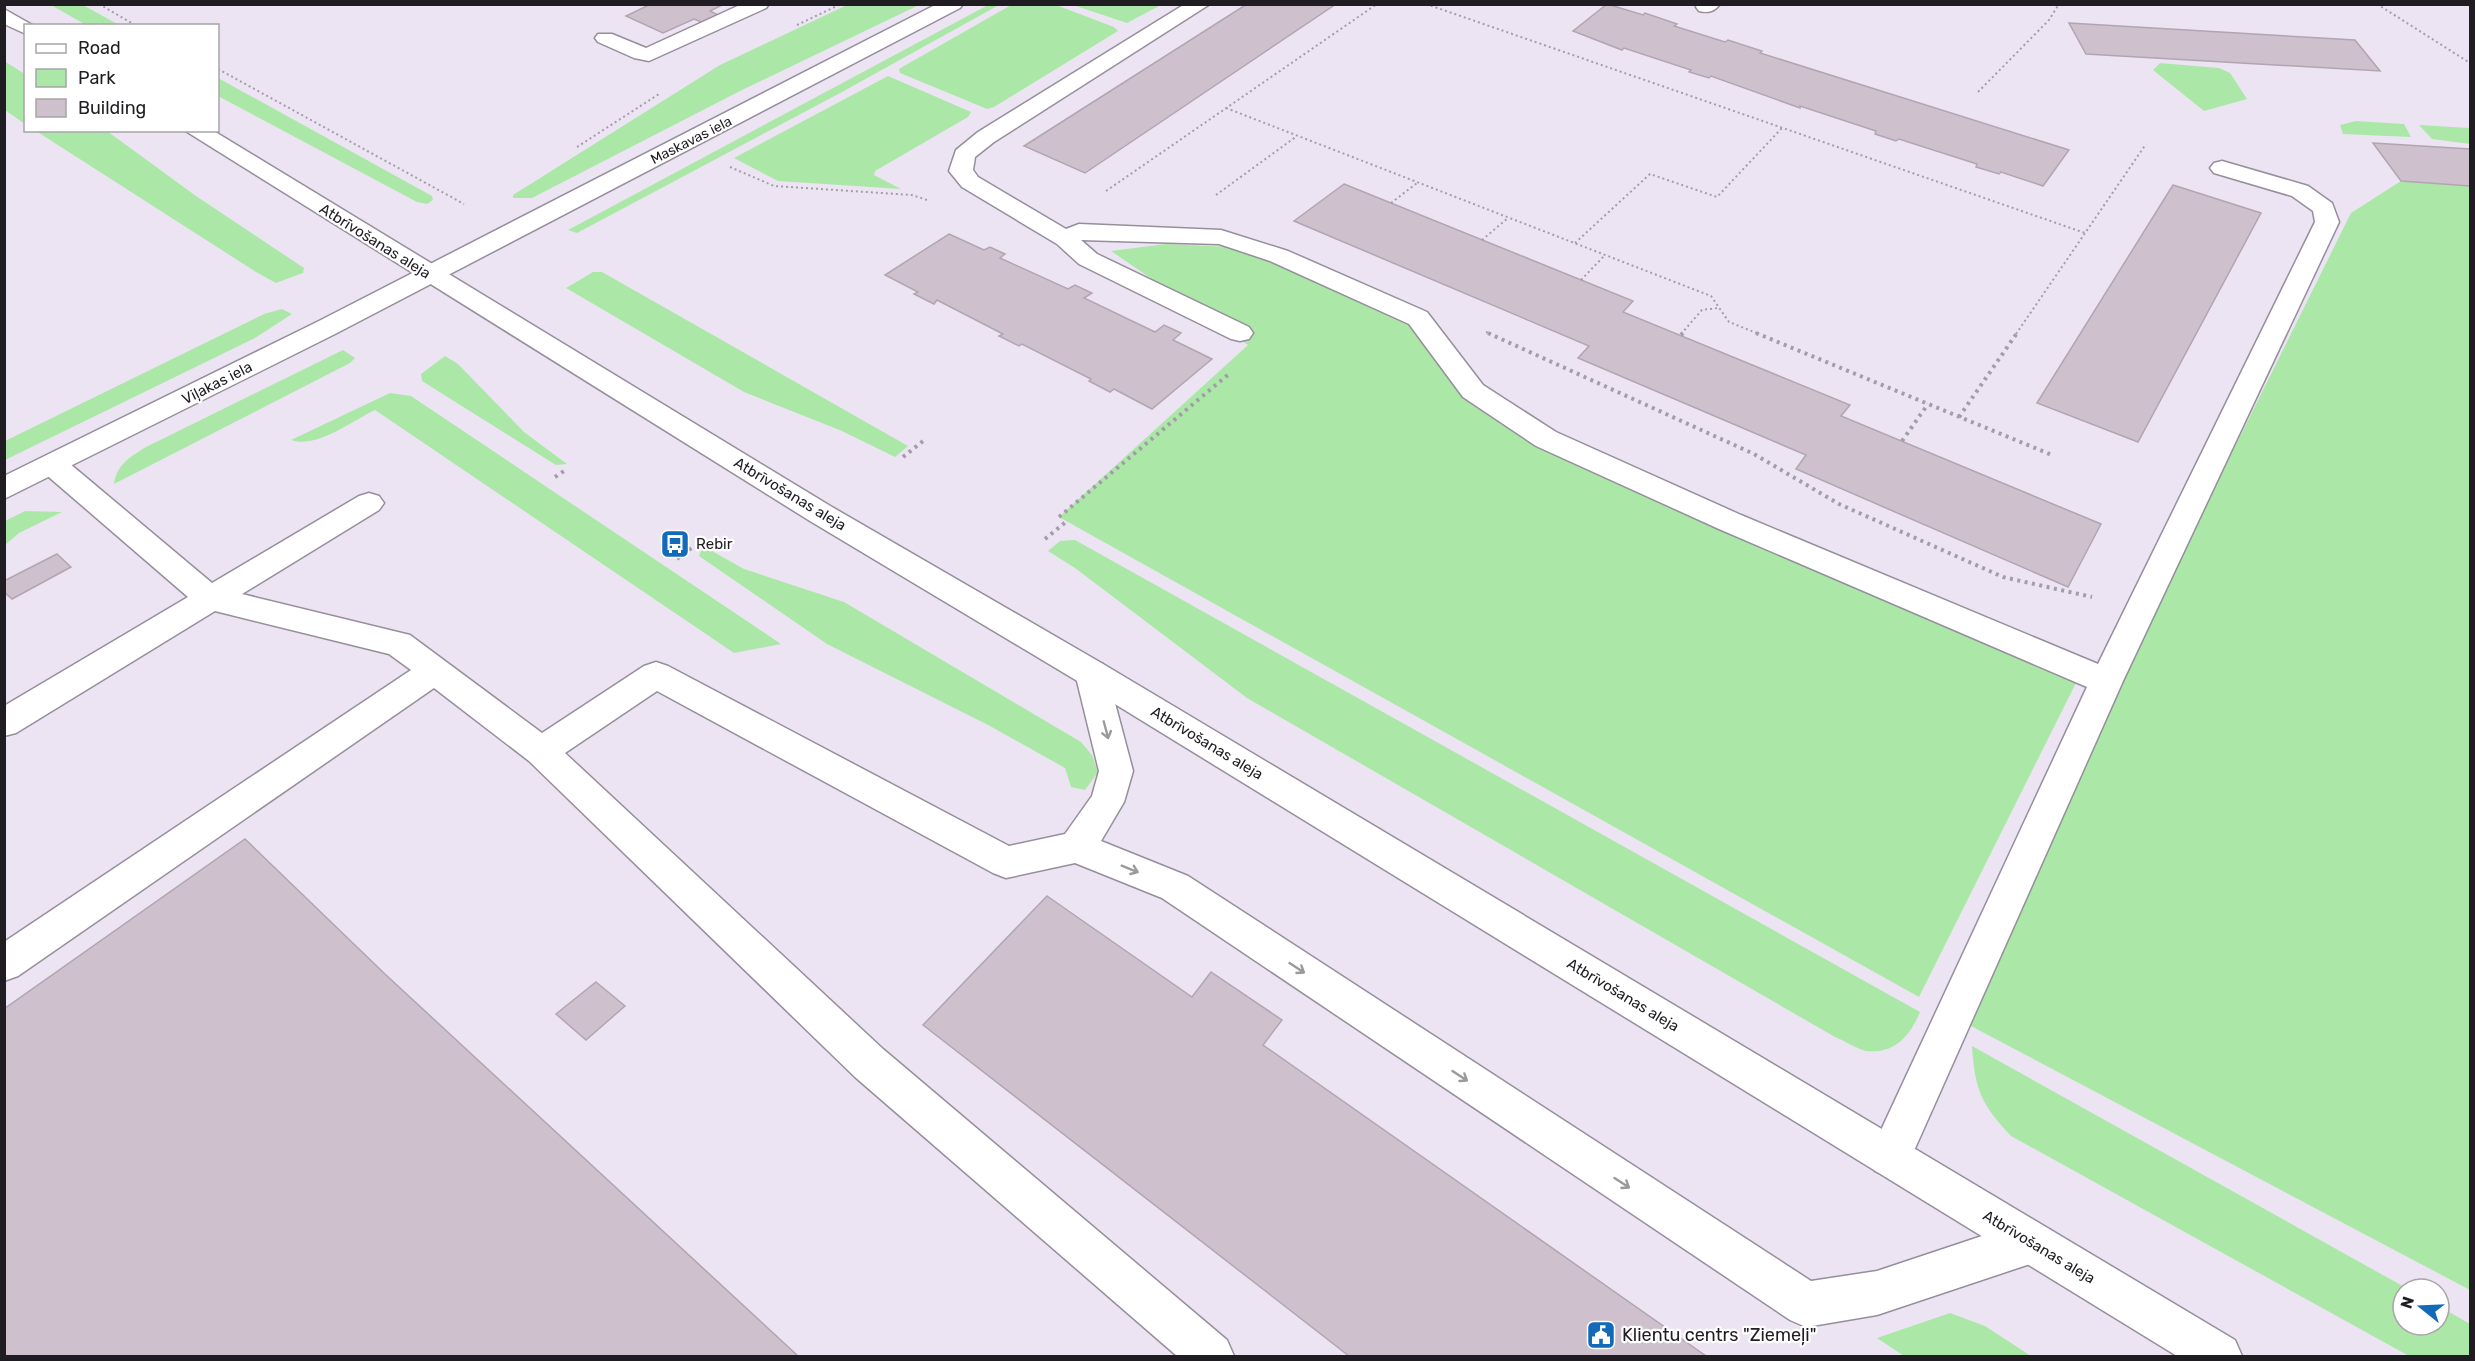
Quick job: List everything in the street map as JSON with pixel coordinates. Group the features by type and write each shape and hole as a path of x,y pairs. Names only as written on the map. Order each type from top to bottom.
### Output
{"main road":[{"path":"606,38 641,54 649,55 759,4"},
{"name":"Maskavas iela","path":"429,274 953,4"},
{"path":"1200,4 986,137 964,155 961,171 970,182 1058,234 1088,259 1240,333"},
{"path":"4,15 24,27"},
{"name":"Atbrīvošanas aleja","path":"198,132 821,514 1091,673 2219,1356"},
{"path":"1890,1156 2106,681 2327,222 2324,208 2300,191 2222,168"},
{"path":"1058,234 1079,231 1221,237 1279,256 1418,318 1473,391 1545,439 1730,522 2106,681"},
{"name":"Viļakas iela","path":"4,489 429,274"},
{"path":"53,465 210,598 399,644 541,751 869,1063 1211,1356"},
{"path":"4,723 369,502"},
{"path":"4,964 435,670"},
{"path":"1076,847 1105,810 1115,786 1116,771 1091,673"},
{"path":"541,751 656,675 1006,862 1076,847 1175,888 1806,1304 1877,1293 2030,1242"}],"path":[{"path":"99,4 134,24"},
{"path":"791,28 841,4"},
{"path":"1058,234 1226,108 1377,4"},
{"path":"1426,4 2085,232"},
{"path":"1978,92 2049,20 2059,4"},
{"path":"2377,4 2470,63"},
{"path":"219,70 464,204"},
{"path":"568,153 667,90"},
{"path":"1226,108 1711,296 1729,322 2052,455"},
{"path":"1575,243 1650,174 1718,197 1782,128"},
{"path":"1211,199 1298,136"},
{"path":"1959,417 2146,144"},
{"path":"722,162 774,186 912,195 933,203"},
{"path":"1391,203 1417,182"},
{"path":"1482,240 1508,218"},
{"path":"1581,280 1605,255"},
{"path":"1681,335 1702,310 1719,308"},
{"path":"1483,330 1754,454 1839,504 2003,577 2106,600 2138,613"},
{"path":"1059,517 1238,367"},
{"path":"1902,441 1928,404"},
{"path":"903,457 923,441"},
{"path":"555,477 567,469"},
{"path":"1045,539 1067,521"},
{"path":"677,559 694,546"}],"green space":[{"path":"1013,4 1056,5 1114,27 1118,31 994,107 987,109 900,73 899,69"},
{"path":"51,5 83,5 117,24 84,24"},
{"path":"847,5 919,5 740,91 532,198 513,198 513,195 720,65"},
{"path":"988,5 999,5 842,92 577,233 568,230"},
{"path":"1073,5 1161,5 1127,23"},
{"path":"4,61 24,73 24,123 5,110"},
{"path":"2160,63 2219,68 2230,73 2247,99 2204,111 2153,70"},
{"path":"888,76 971,112 968,117 875,171 874,175 901,189 778,181 734,158"},
{"path":"219,79 432,196 433,200 427,204 417,202 219,97"},
{"path":"2356,121 2404,124 2411,137 2343,134 2340,125"},
{"path":"2419,125 2470,128 2470,144 2432,139"},
{"path":"38,132 108,132 196,196 304,268 303,273 276,283"},
{"path":"2401,181 2470,186 2470,1290 2451,1280 2451,1277 2445,1277 1952,1016 2351,213"},
{"path":"1166,244 1254,248 1418,318 1473,391 1546,439 2082,671 1919,997 1059,517 1248,345 1111,251"},
{"path":"593,272 602,272 908,446 895,457 842,431 744,392 566,288"},
{"path":"282,309 292,314 255,338 5,460 5,441 264,314"},
{"path":"343,350 355,358 350,363 114,484 121,466 146,447"},
{"path":"445,356 458,364 524,432 567,464 556,465 422,381 421,374"},
{"path":"390,393 411,396 781,644 734,653 375,410 345,427 311,441 291,440"},
{"path":"25,511 62,512 19,533 5,545 5,521"},
{"path":"1075,540 1920,1012 1911,1029 1900,1042 1885,1050 1876,1051 1862,1050 1835,1037 1247,698 1075,568 1048,551 1060,541"},
{"path":"703,546 744,569 844,602 1081,742 1092,755 1098,772 1085,790 1071,787 1065,768 990,726 827,644 699,556"},
{"path":"1972,1046 2391,1280 2391,1337 2451,1337 2451,1313 2470,1324 2470,1356 2409,1356 2011,1136 1986,1105 1975,1074"},
{"path":"1950,1313 1985,1326 2031,1356 1904,1356 1877,1338"}],"building":[{"path":"651,4 724,4 710,11 720,16 704,23 694,19 663,33 626,16"},
{"path":"1247,4 1336,4 1085,173 1024,146"},
{"path":"1607,4 1643,15 1645,13 1677,24 1674,26 1725,42 1728,40 1762,51 1760,53 2069,150 2043,186 2001,172 1999,174 1976,167 1977,164 1899,139 1896,141 1875,134 1876,131 1800,106 1800,108 1711,76 1709,78 1689,72 1691,70 1624,48 1622,50 1573,31"},
{"path":"2069,23 2355,40 2380,71 2086,54"},
{"path":"2373,143 2470,149 2470,186 2401,181"},
{"path":"1344,184 1633,301 1623,312 1850,405 1841,416 2101,524 2068,587 1796,469 1806,455 1578,358 1589,346 1294,221"},
{"path":"2173,185 2261,213 2138,442 2037,403"},
{"path":"949,234 984,250 990,247 1005,254 1000,258 1068,289 1075,285 1092,293 1084,298 1155,332 1164,325 1181,333 1173,340 1212,359 1152,409 1114,389 1110,392 1089,381 1091,379 1022,344 1019,346 999,336 1003,334 937,300 934,304 914,294 918,292 885,275"},
{"path":"57,554 71,567 12,599 4,592 4,581"},
{"path":"245,839 386,975 798,1356 4,1356 4,1009"},
{"path":"1047,896 1192,997 1211,972 1282,1020 1263,1045 1706,1356 1349,1356 923,1025"},
{"path":"596,982 625,1006 586,1040 556,1014"}],"place":[{"name":"Rebir","path":"675,544"},
{"name":"Klientu centrs \"Ziemeļi\"","path":"1601,1335"}]}
